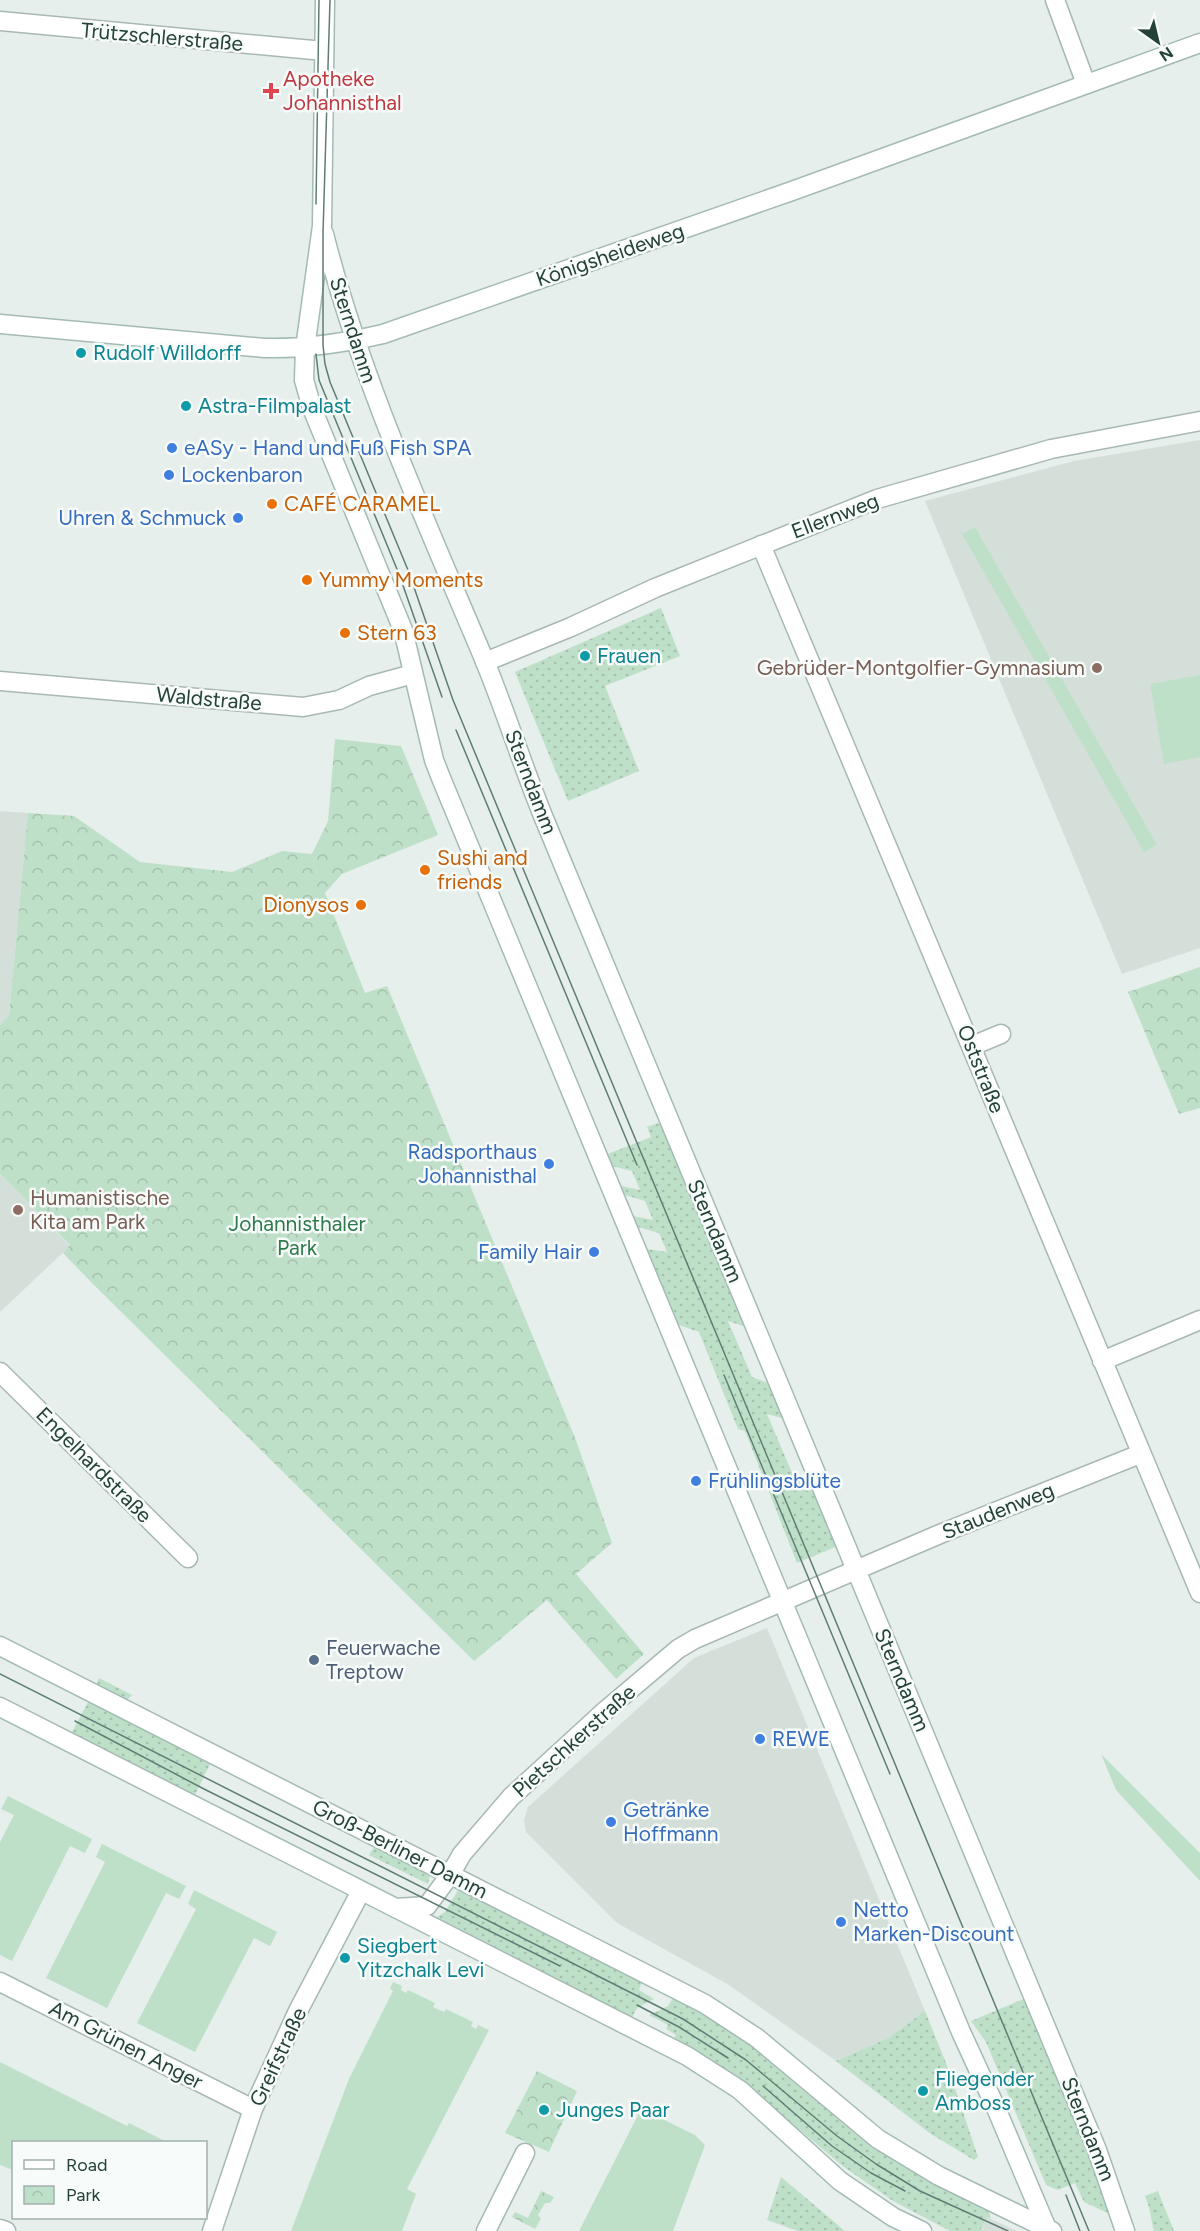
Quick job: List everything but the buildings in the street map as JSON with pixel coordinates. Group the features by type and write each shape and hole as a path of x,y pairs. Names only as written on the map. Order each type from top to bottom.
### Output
{"street":[{"name":"Sterndamm","path":"325,0 322,226 305,348 304,380 312,408 403,630 441,778 961,2032 1049,2230"},
{"path":"1055,0 1086,84"},
{"name":"Trützschlerstraße","path":"0,21 324,51"},
{"name":"Königsheideweg","path":"0,324 266,348 305,348 398,331 1200,44"},
{"name":"Sterndamm","path":"322,226 337,287 375,398 485,662 543,816 1097,2150 1125,2231"},
{"name":"Ellernweg","path":"485,662 761,545 877,499 1051,449 1200,421"},
{"name":"Oststraße","path":"761,545 1200,1593"},
{"name":"Waldstraße","path":"0,681 303,707 339,700 369,686 413,674"},
{"path":"972,1046 1001,1034"},
{"path":"1102,1361 1200,1320"},
{"name":"Engelhardstraße","path":"0,1372 188,1558"},
{"name":"Staudenweg","path":"783,1601 1140,1454"},
{"name":"Pietschkerstraße","path":"396,1908 426,1906 469,1845 511,1797 669,1656 695,1639 783,1601"},
{"name":"Groß-Berliner Damm","path":"0,1646 705,2004 757,2038 793,2066"},
{"path":"0,1707 687,2056 740,2090 840,2181 893,2217 922,2231"},
{"name":"Greifstraße","path":"212,2231 253,2109 298,2011 361,1891"},
{"name":"Am Grünen Anger","path":"0,1982 253,2109"},
{"name":"Sterndamm","path":"793,2066 878,2139 939,2176 1049,2230"},
{"path":"486,2231 525,2153"},
{"path":"0,2229 6,2231"}],"shaded area":[{"name":"Gebrüder-Montgolfier-Gymnasium","path":"1200,440 1200,948 1122,974 925,501 1074,461"},
{"path":"0,811 28,813 9,1016 0,1025"},
{"name":"Humanistische Kita am Park","path":"0,1174 70,1246 0,1312"},
{"path":"767,1628 925,2011 888,2038 836,2061 729,1985 617,1923 526,1832 524,1820 528,1807 694,1658"},
{"path":"987,2217 991,2219 1017,2231 980,2231"}],"green space":[{"path":"975,527 1157,845 1144,852 962,534"},
{"path":"661,608 680,656 605,686 639,771 568,801 515,672"},
{"path":"1200,675 1200,757 1164,764 1150,684"},
{"name":"Johannisthaler Park","path":"335,739 401,746 438,835 342,874 325,893 365,993 387,986 576,1440 612,1543 576,1574 644,1654 616,1679 547,1600 474,1661 91,1282 63,1253 70,1245 0,1174 0,1025 9,1015 28,813 74,816 140,862 232,872 282,851 312,854 328,821"},
{"path":"1200,967 1200,1108 1179,1114 1128,992"},
{"path":"664,1121 749,1328 728,1321 752,1377 773,1385 788,1420 767,1414 793,1475 813,1482 840,1545 797,1563 745,1431 738,1429 699,1332 679,1325 647,1249 667,1252 659,1233 638,1227 633,1216 653,1220 645,1201 625,1195 621,1186 640,1190 632,1171 612,1166 608,1154 651,1137 647,1127"},
{"path":"99,1678 132,1695 126,1701 96,1685"},
{"path":"88,1702 210,1764 195,1795 71,1734"},
{"path":"1101,1754 1200,1853 1200,1881 1116,1790"},
{"path":"8,1796 92,1839 85,1853 70,1846 12,1961 0,1955 0,1842 14,1815 1,1809"},
{"path":"102,1844 186,1886 179,1899 166,1893 107,2008 46,1978 105,1862 96,1857"},
{"path":"374,1847 430,1875 428,1884 369,1855"},
{"path":"194,1890 277,1932 270,1946 254,1938 195,2052 137,2023 196,1909 188,1904"},
{"path":"458,1890 642,1982 639,1990 654,1999 637,2008 632,2017 437,1917 445,1912"},
{"path":"393,1982 402,1986 401,1990 406,1993 408,1990 435,2003 433,2007 444,2012 446,2009 473,2022 471,2026 476,2029 478,2025 489,2030 407,2189 416,2194 402,2231 291,2231 349,2079 393,1991 390,1988"},
{"path":"673,1998 726,2026 764,2054 889,2156 917,2174 988,2208 991,2219 987,2217 980,2231 950,2231 893,2201 844,2167 731,2072 674,2038 676,2035 666,2029 668,2025 649,2015 668,2006"},
{"path":"1026,1998 1114,2216 1084,2202 1075,2183 1058,2190 1046,2185 986,2042 971,2021"},
{"path":"925,2011 950,2073 978,2157 974,2160 931,2134 836,2061 888,2038"},
{"path":"0,2062 127,2126 129,2123 165,2141 12,2141 12,2170 0,2165"},
{"path":"537,2071 577,2091 549,2152 505,2133"},
{"path":"638,2107 695,2135 705,2145 673,2231 579,2231 638,2115 635,2114"},
{"path":"781,2177 845,2231 798,2231 767,2220"},
{"path":"541,2191 554,2197 550,2203 545,2203 538,2215 541,2219 535,2229 512,2217 515,2212 528,2218"},
{"path":"1158,2191 1174,2231 1154,2231 1145,2196"}],"tram line":[{"path":"316,204 319,0"},
{"path":"330,0 323,233 323,345 330,382 408,570 453,700 1089,2231"},
{"path":"316,354 319,380 399,574 442,697"},
{"path":"456,730 637,1165"},
{"path":"724,1375 890,1774"},
{"path":"0,1674 683,2019 746,2060 837,2136 876,2164 920,2191 1008,2231"},
{"path":"75,1721 204,1789 560,1966"},
{"path":"637,2005 679,2027 728,2058"},
{"path":"763,2086 832,2146 871,2173 905,2191"},
{"path":"1066,2195 1080,2231"}],"place":[{"name":"Apotheke Johannisthal","path":"271,91"},
{"name":"Rudolf Willdorff","path":"81,353"},
{"name":"Astra-Filmpalast","path":"186,406"},
{"name":"eASy - Hand und Fuß Fish SPA","path":"172,448"},
{"name":"Lockenbaron","path":"169,475"},
{"name":"CAFÉ CARAMEL","path":"272,504"},
{"name":"Uhren & Schmuck","path":"238,518"},
{"name":"Yummy Moments","path":"307,580"},
{"name":"Stern 63","path":"345,633"},
{"name":"Frauen","path":"585,656"},
{"name":"Gebrüder-Montgolfier-Gymnasium","path":"1097,668"},
{"name":"Sushi and friends","path":"425,870"},
{"name":"Dionysos","path":"361,905"},
{"name":"Radsporthaus Johannisthal","path":"549,1164"},
{"name":"Humanistische Kita am Park","path":"18,1210"},
{"name":"Family Hair","path":"594,1252"},
{"name":"Frühlingsblüte","path":"696,1481"},
{"name":"Feuerwache Treptow","path":"314,1660"},
{"name":"REWE","path":"760,1739"},
{"name":"Getränke Hoffmann","path":"611,1822"},
{"name":"Netto Marken-Discount","path":"841,1922"},
{"name":"Siegbert Yitzchalk Levi","path":"345,1958"},
{"name":"Fliegender Amboss","path":"923,2091"},
{"name":"Junges Paar","path":"544,2110"}]}
